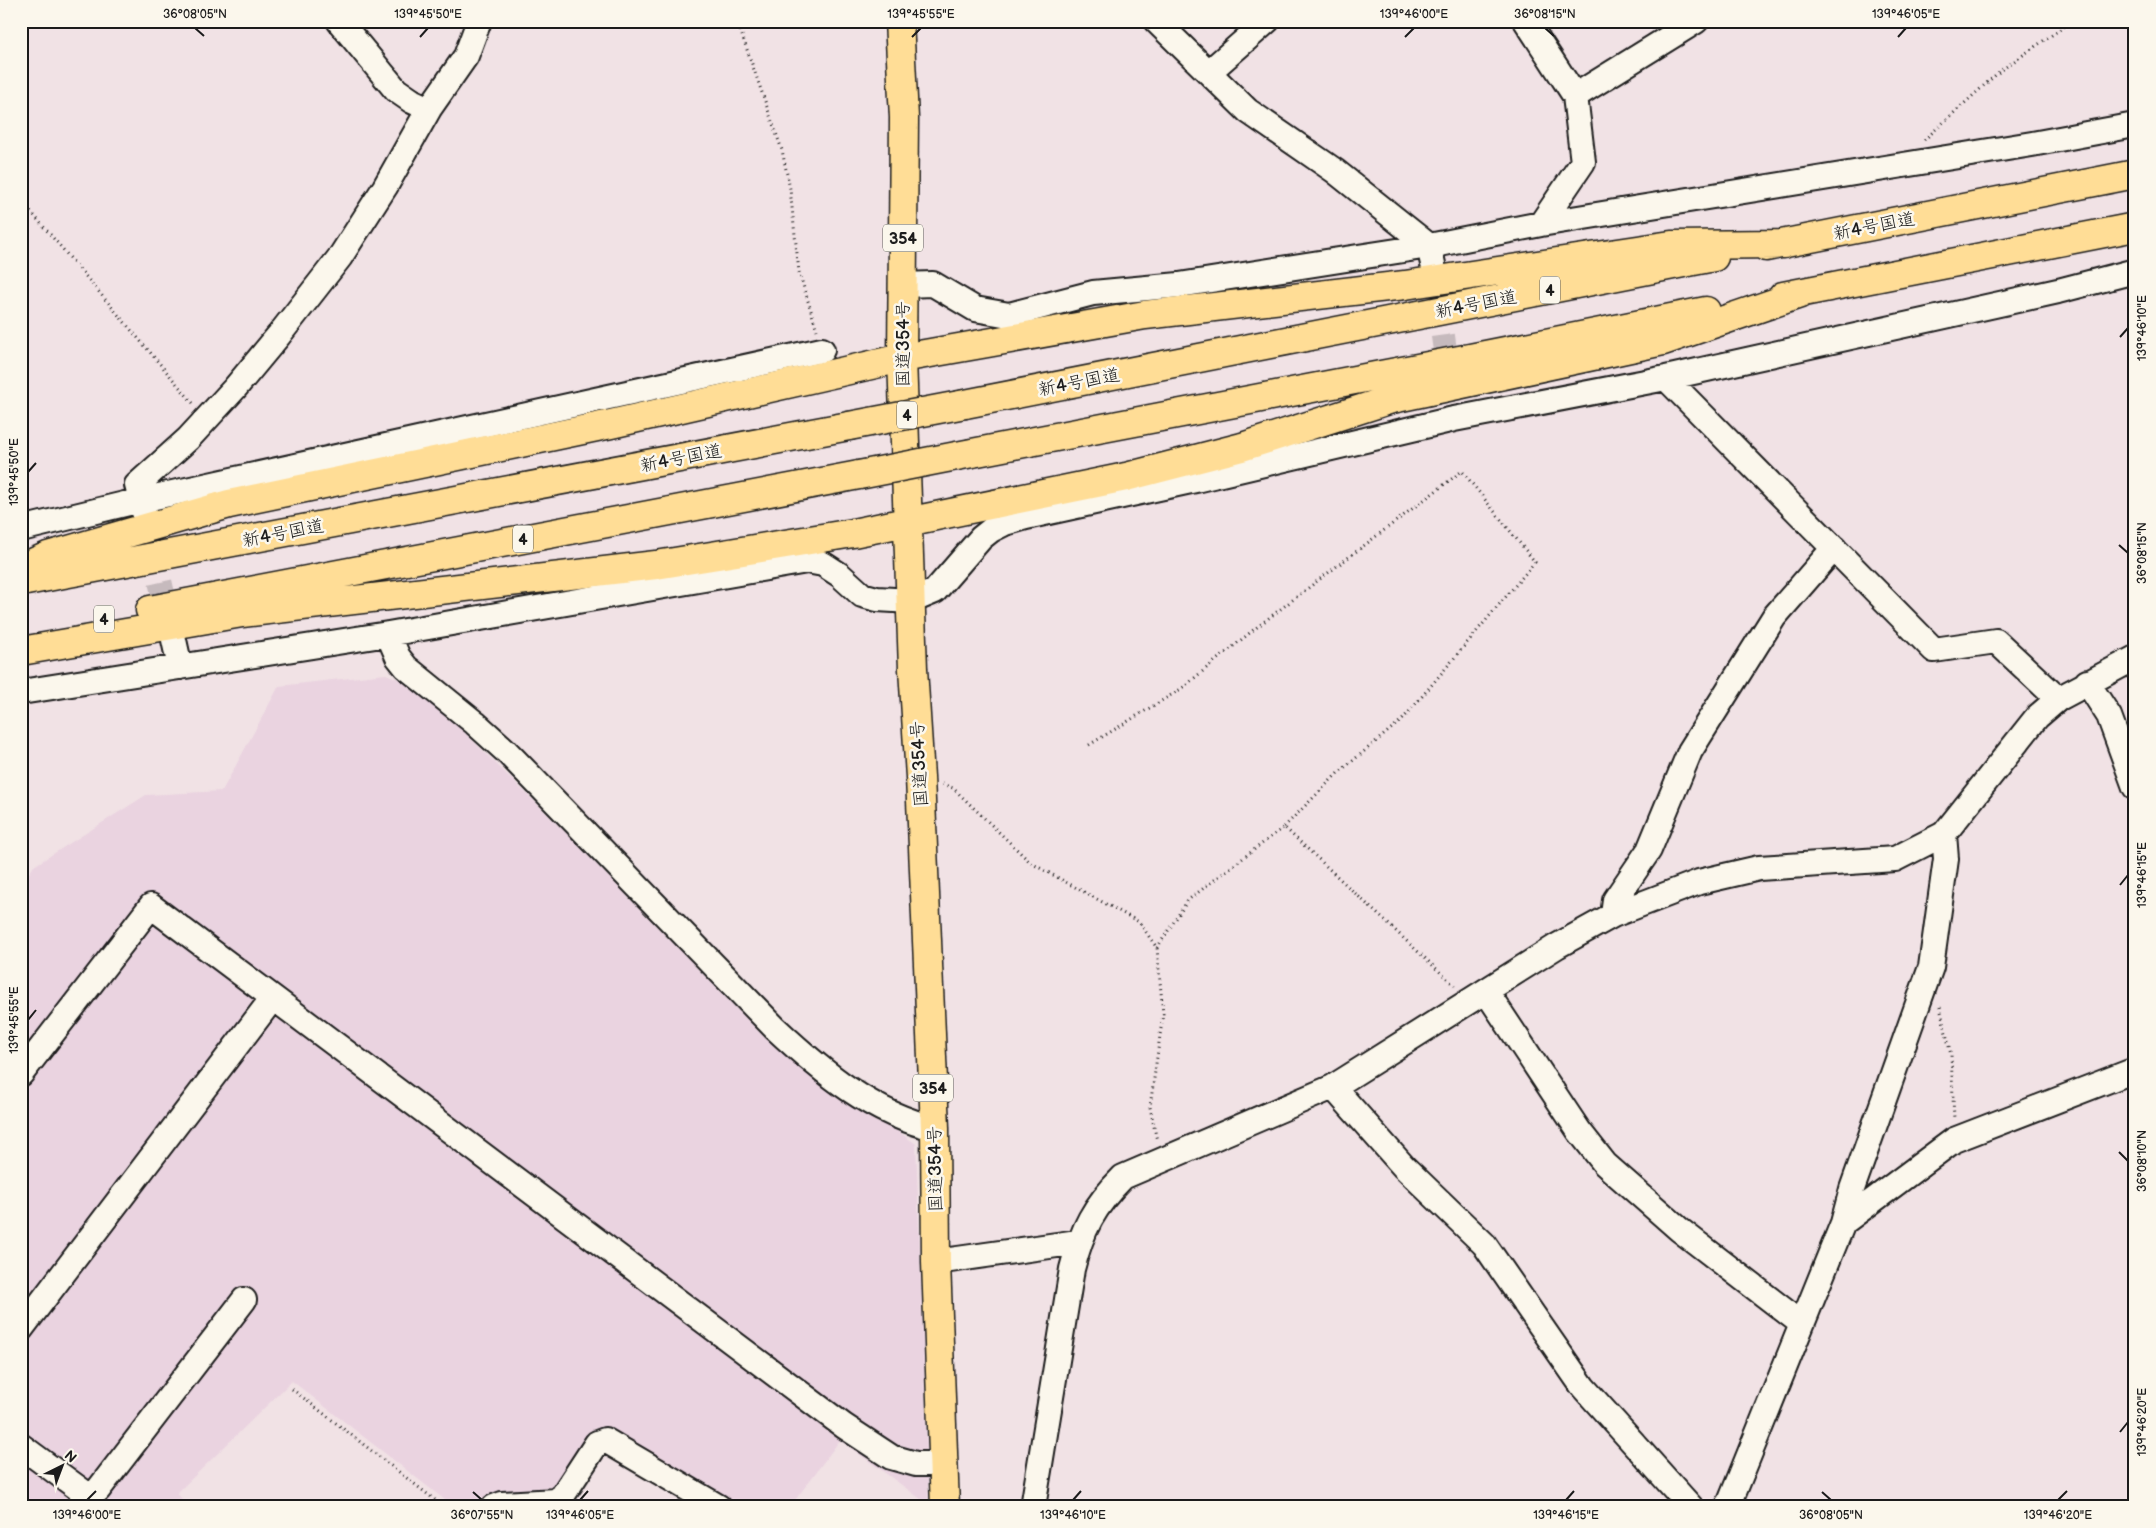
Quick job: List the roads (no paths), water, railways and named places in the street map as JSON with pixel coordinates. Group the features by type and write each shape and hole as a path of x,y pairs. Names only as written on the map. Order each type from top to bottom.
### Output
{"highway":[{"name":"国道354号","path":"899,21 904,118 902,358 935,1128 936,1262 945,1507"},
{"name":"新4号国道","path":"21,582 965,404 2135,174"},
{"name":"4","path":"21,635 972,454 1800,294 2135,227"},
{"path":"21,568 48,556 229,504 611,424 902,358 1146,315 1405,285 1671,245 1784,244"},
{"path":"21,650 242,613 656,565 853,533 908,520 1126,477 1242,447 1392,399 1663,341 1800,294"}],"street":[{"path":"339,21 396,90 412,101 429,109"},
{"path":"143,506 137,485 188,439 206,419 279,336 340,257 386,187 429,109 466,56 478,21"},
{"path":"1156,21 1248,111 1335,171 1431,255"},
{"path":"1209,72 1268,21"},
{"path":"1526,21 1575,96 1583,162 1541,224"},
{"path":"1575,96 1696,21"},
{"path":"903,285 933,284 975,309 1009,314 1093,293 1179,285 1431,255 1541,224 2032,144 2135,125"},
{"path":"21,692 388,634 807,561 823,564 840,575 862,595 877,599 911,601 935,591 981,538 1005,523 1326,450 1453,410 1666,378 2058,291 2135,270"},
{"path":"21,529 143,506 822,350"},
{"path":"1666,378 1934,650 1996,641 2058,699"},
{"path":"1613,915 1615,900 1649,850 1690,751 1774,617 1834,548"},
{"path":"388,634 398,657 406,668 475,723 506,751 774,1028 816,1066 864,1097 911,1123 935,1128"},
{"path":"174,640 180,667"},
{"path":"1033,1507 1072,1268 1078,1242 1102,1198 1123,1177 1333,1087 1557,946 1613,915 1698,882 1759,868 1895,858 1944,834 2037,717 2058,699 2135,658"},
{"path":"2087,682 2109,716 2135,787"},
{"path":"1728,1507 1843,1223 1852,1189 1931,967 1946,859 1944,834"},
{"path":"21,1074 151,906 272,999 844,1426 891,1457 916,1464 944,1464"},
{"path":"1478,996 1605,1164 1680,1230 1802,1324"},
{"path":"21,1329 272,999"},
{"path":"1843,1223 1954,1140 2135,1070"},
{"path":"1333,1087 1404,1167 1484,1244 1582,1386 1691,1507"},
{"path":"936,1262 1078,1242"},
{"path":"21,1446 82,1491 91,1494 98,1490 244,1300"},
{"path":"494,1507 502,1504 556,1501 563,1495 597,1443 605,1440 719,1507"}],"tunnel":[{"path":"1433,264 1452,401"},
{"path":"144,512 170,624"}]}
